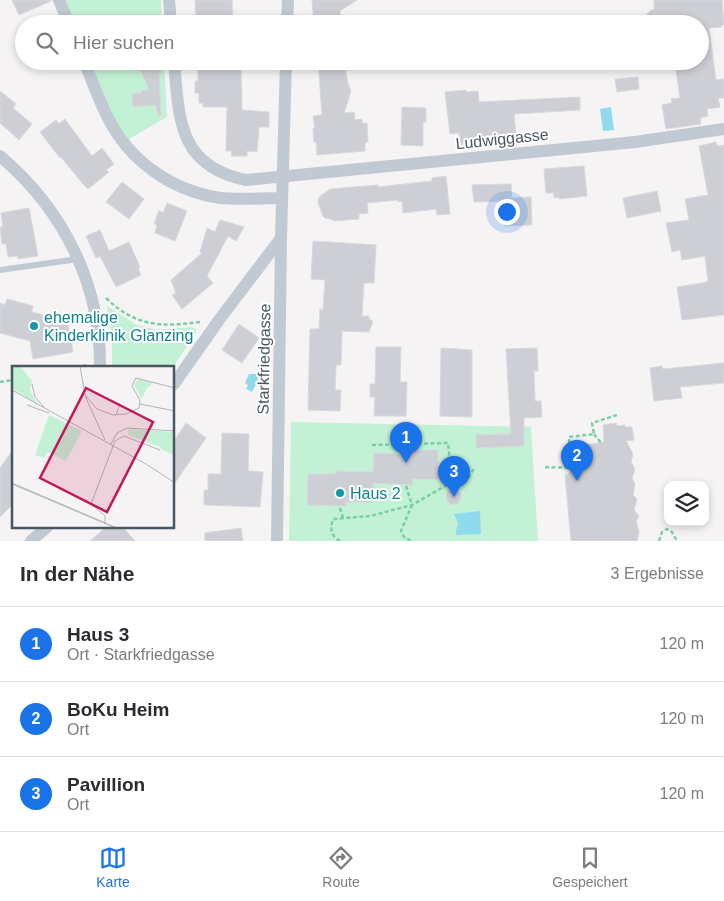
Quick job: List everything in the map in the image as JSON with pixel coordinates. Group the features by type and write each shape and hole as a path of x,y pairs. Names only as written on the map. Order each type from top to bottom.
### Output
{"street":[{"path":"60,0 66,15"},
{"path":"169,0 170,15"},
{"path":"287,15 288,0"},
{"path":"88,70 113,127 126,145 170,182 204,195 239,199 282,198"},
{"name":"Ludwiggasse","path":"175,70 184,135 202,162 228,176 246,180 635,142 724,129"},
{"name":"Starkfriedgasse","path":"277,541 282,177 286,70"},
{"path":"0,156 40,196 57,220 78,259 87,279 98,329 100,366"},
{"path":"175,383 219,320 281,238"},
{"path":"31,541 46,528"}],"lane":[{"path":"0,270 78,259"}],"path":[{"path":"116,308 133,318 155,325 180,325"},
{"path":"601,443 594,434 592,423 617,415"},
{"path":"564,467 570,460 569,437 594,434"},
{"path":"372,445 448,443 452,482"},
{"path":"545,467 573,468"},
{"path":"340,541 332,534 330,526 333,519 370,516 412,505 452,482 468,478 474,469"},
{"path":"406,486 412,505 401,531 404,537 411,541"},
{"path":"340,508 343,518"},
{"path":"659,541 662,532 667,529 672,532 677,541"}],"green space":[{"path":"64,0 161,0 162,15 70,15"},
{"path":"92,70 164,70 167,117 127,140 109,113"},
{"path":"107,306 137,325 158,330 192,327 196,329 196,333 174,366 112,366 112,339"},
{"path":"291,422 531,427 538,541 289,541"}],"water":[{"path":"611,107 614,130 603,131 600,109"},
{"path":"249,374 257,374 258,377 252,392 246,389 248,385 245,383"},
{"path":"480,511 481,534 456,535 458,523 454,514"}],"building":[{"path":"12,0 51,0 51,1 19,15"},
{"path":"195,0 232,0 233,15 196,15"},
{"path":"312,0 357,0 340,11 340,15 313,15"},
{"path":"654,0 722,0 724,24 721,27 709,28 709,15 646,15 651,10 654,10"},
{"path":"709,28 716,80 724,79 724,98 718,98 720,107 707,109 708,116 700,118 701,124 666,129 662,105 672,103 671,99 680,98 676,70 709,70"},
{"path":"141,70 160,70 161,116 159,116 155,105 133,107 132,93 141,93 141,90 149,90"},
{"path":"198,70 241,70 242,110 269,112 269,127 259,127 257,152 247,151 247,156 231,156 232,151 226,151 227,107 203,107 203,103 199,103 199,93 195,93 195,81 198,81"},
{"path":"319,70 346,70 351,91 344,113 354,112 355,120 362,119 363,124 367,123 368,142 365,143 365,151 317,155 316,142 314,142 313,128 315,128 313,116 322,115"},
{"path":"638,77 639,89 617,92 615,79"},
{"path":"466,90 466,92 478,91 479,102 580,97 580,110 514,114 516,136 472,141 472,144 461,145 459,133 450,134 445,92"},
{"path":"0,91 16,104 13,108 32,124 19,140 0,123"},
{"path":"402,107 426,108 426,122 423,122 423,146 401,145"},
{"path":"65,119 92,156 102,148 114,164 106,170 109,172 88,189 40,132 56,120 59,124"},
{"path":"716,142 717,146 724,145 724,315 682,320 677,287 708,282 705,256 682,260 680,250 672,252 666,223 689,220 685,199 708,195 699,146"},
{"path":"584,166 587,196 559,199 559,197 554,198 554,193 546,193 544,169"},
{"path":"446,176 450,214 437,215 436,209 403,213 402,201 398,202 398,200 367,203 368,213 359,214 359,219 334,221 323,216 318,202 319,197 330,189 378,185 378,187 432,181 432,178"},
{"path":"122,182 144,199 129,219 106,202"},
{"path":"511,184 512,198 531,197 532,225 505,226 504,201 474,202 472,185"},
{"path":"657,191 661,211 627,218 623,198"},
{"path":"167,203 187,211 175,241 155,233 157,225 154,224 159,210 163,213"},
{"path":"29,208 38,256 18,259 18,256 8,257 6,244 2,244 0,227 3,227 1,213"},
{"path":"220,220 244,227 236,241 228,236 207,276 213,283 182,309 172,295 176,293 171,280 202,253 200,252 207,228 215,232"},
{"path":"100,230 109,251 129,242 140,267 138,268 141,275 116,287 100,256 96,258 86,236"},
{"path":"313,241 376,245 374,283 364,283 362,316 369,316 369,319 373,321 369,332 342,331 341,365 336,365 335,390 341,390 340,411 308,410 310,329 319,329 320,309 323,310 325,280 311,279"},
{"name":"ehemalige Kinderklinik Glanzing","path":"7,299 33,306 32,312 59,319 67,318 73,352 33,359 30,341 0,333 0,303 5,305"},
{"path":"239,324 259,338 242,363 222,350"},
{"path":"376,347 401,347 400,382 407,382 406,416 374,416 375,397 370,397 370,384 375,384"},
{"path":"441,348 472,350 472,417 440,416"},
{"path":"537,348 538,371 534,371 535,401 541,401 542,417 524,418 524,446 476,448 476,435 511,434 506,349"},
{"path":"724,363 724,383 680,387 682,398 654,401 650,368 662,366 663,369"},
{"path":"186,423 206,438 175,483 175,440"},
{"path":"616,423 617,426 625,425 625,427 632,427 634,440 626,441 633,454 631,462 635,469 632,478 635,484 633,495 637,499 634,510 639,516 636,521 639,531 637,541 571,541 565,475 568,474 580,458 579,446 604,442 603,425"},
{"path":"222,433 249,434 248,471 263,472 260,507 204,505 204,490 208,490 208,474 221,474"},
{"path":"402,450 438,450 438,480 412,479 413,485 373,483 372,502 346,502 346,506 307,505 308,474 336,474 336,471 373,472 374,453 402,454"},
{"path":"12,451 12,505 0,517 0,468"},
{"path":"448,490 457,490 461,494 461,499 457,504 451,505 447,501"},
{"path":"105,528 124,528 135,541 90,541"},
{"path":"241,528 243,541 205,541 205,533"}],"place":[{"name":"ehemalige Kinderklinik Glanzing","path":"34,326"},
{"name":"Haus 3","path":"406,463"},
{"name":"BoKu Heim","path":"577,481"},
{"name":"Haus 2","path":"340,493"},
{"name":"Pavillion","path":"454,497"}]}
